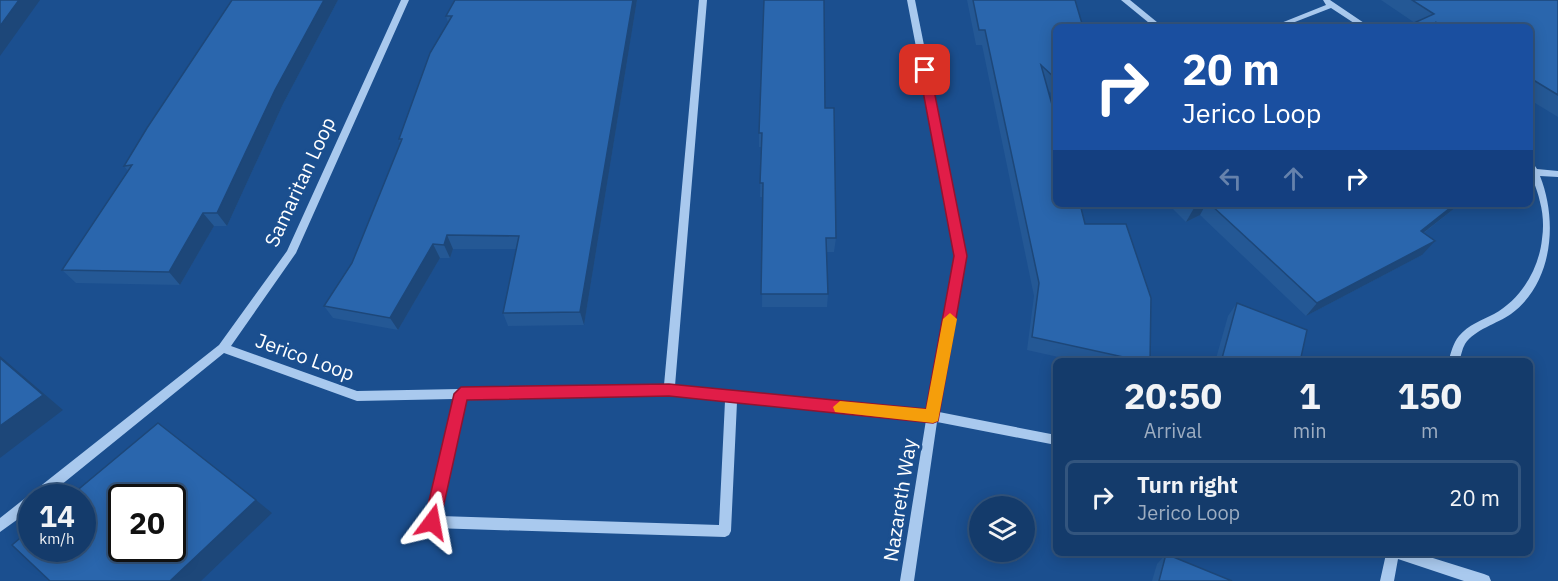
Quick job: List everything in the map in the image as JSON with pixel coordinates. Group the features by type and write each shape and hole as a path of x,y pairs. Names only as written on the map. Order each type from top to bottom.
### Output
{"street":[{"name":"Samaritan Loop","path":"52,484 223,348 291,254 405,0"},
{"path":"669,390 703,0"},
{"name":"Nazareth Way","path":"907,581 961,256 911,0"},
{"path":"1125,0 1155,24"},
{"path":"1281,24 1328,2 1361,24"},
{"path":"1533,168 1558,174"},
{"path":"1455,358 1462,340 1512,307 1548,256 1551,225 1543,183 1533,168"},
{"name":"Jerico Loop","path":"223,348 357,396 669,390 933,416 1053,439"},
{"path":"461,394 432,522 725,531 731,396"},
{"name":"Samaritan Loop","path":"0,526 18,511"},
{"path":"1387,581 1392,556"},
{"path":"1408,556 1484,581"}],"building":[{"path":"0,0 19,0 0,26"},
{"path":"232,0 324,0 275,90 217,213 203,213 169,272 62,270 132,165 124,166 147,128"},
{"path":"455,0 633,0 580,312 503,313 519,236 447,235 444,245 433,244 390,318 324,306 352,263 402,139 399,139 430,53 452,16 446,16"},
{"path":"764,0 824,0 825,108 834,108 836,238 826,238 828,294 761,294 763,183 760,183 762,133 759,133"},
{"path":"973,0 1075,0 1082,24 1053,24 1053,76 1041,65 1053,108 1053,207 1081,207 1085,224 1126,224 1151,298 1150,358 1128,358 1032,337 1039,283 985,30 979,30"},
{"path":"1412,0 1558,0 1558,95 1533,80 1533,24 1412,24 1434,14"},
{"path":"1213,207 1451,207 1421,231 1435,241 1317,303"},
{"path":"1237,303 1307,330 1301,358 1222,358"},
{"path":"0,358 43,395 0,426"},
{"path":"158,423 256,500 170,581 50,581 30,562 96,562 96,484 85,484"},
{"path":"18,540 18,551 12,545"},
{"path":"1165,556 1171,556 1232,581 1159,581"}],"slow traffic":[{"path":"840,407 933,416 950,319"}],"route":[{"path":"432,522 461,394 669,390 933,416 961,256 925,70"}]}
